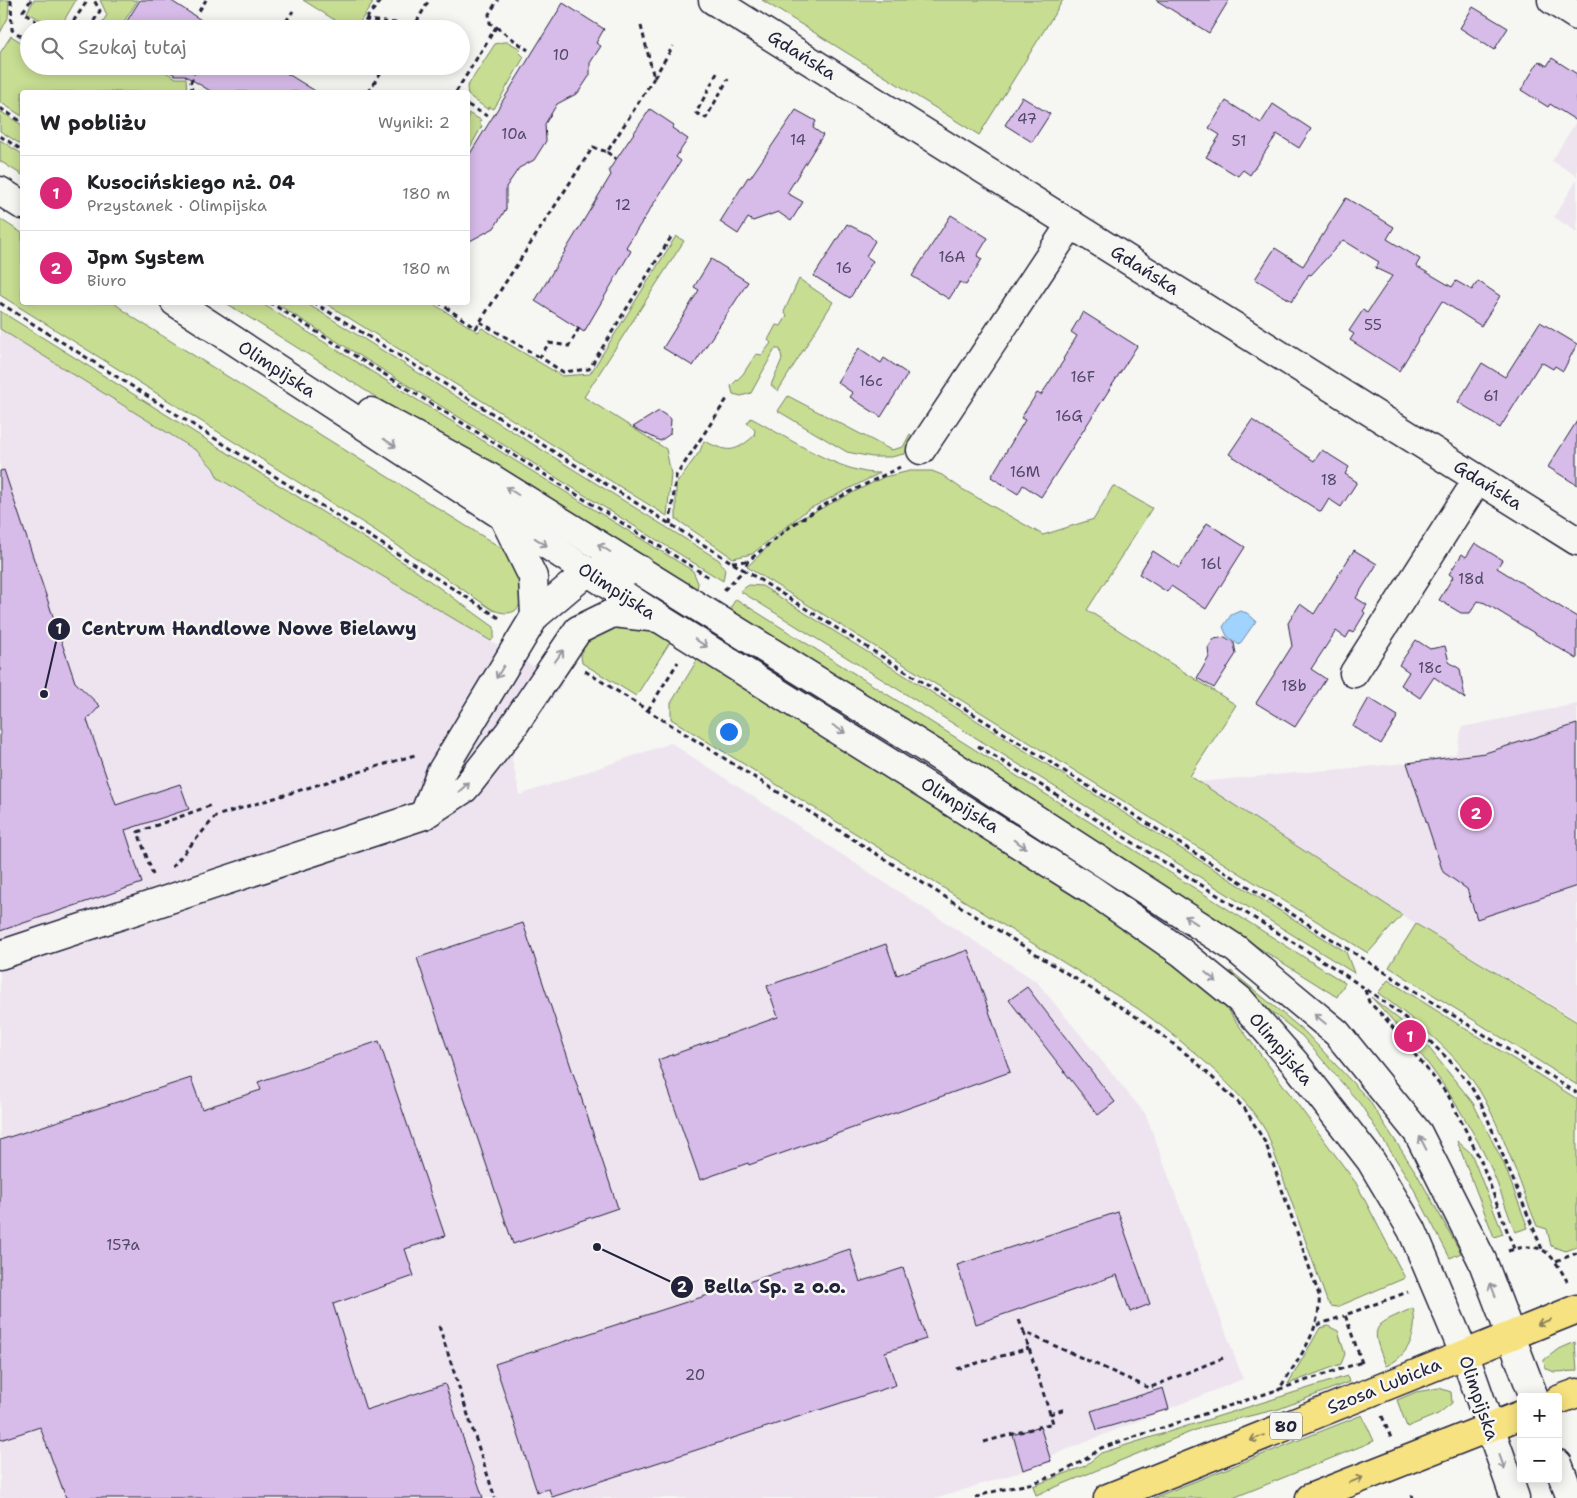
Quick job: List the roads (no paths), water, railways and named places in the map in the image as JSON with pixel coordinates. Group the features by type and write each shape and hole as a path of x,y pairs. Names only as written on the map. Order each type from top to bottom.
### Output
{"main road":[{"name":"Gdańska","path":"713,0 1577,541"},
{"path":"1552,0 1577,16"},
{"path":"0,191 20,204"},
{"path":"912,458 1071,224"},
{"name":"Olimpijska","path":"182,307 587,572 1089,888 1181,952 1240,1000 1295,1063 1371,1161 1412,1230 1464,1353 1488,1426 1515,1498"},
{"name":"Olimpijska","path":"182,307 486,474 940,756 1236,949 1337,1033 1418,1133 1482,1260 1533,1393"},
{"path":"1354,673 1478,479"},
{"path":"504,518 533,577 535,616"},
{"path":"0,954 424,815 464,789 510,731 578,630 587,572 568,526"},
{"path":"424,815 440,774 535,616 587,572 640,570"},
{"path":"578,630 613,613 659,618"},
{"name":"Szosa Lubicka","path":"1108,1498 1577,1309"},
{"path":"1562,1399 1577,1393"},
{"path":"1310,1498 1517,1415"},
{"path":"1562,1474 1571,1498"}],"water":[{"path":"1240,611 1247,613 1256,621 1239,645 1227,636 1223,627 1231,615"}],"place":[{"name":"Centrum Handlowe Nowe Bielawy","path":"44,694"},
{"name":"Jpm System","path":"1476,813"},
{"name":"Kusocińskiego nż. 04","path":"1410,1036"},
{"name":"Bella Sp. z o.o.","path":"597,1247"}]}
